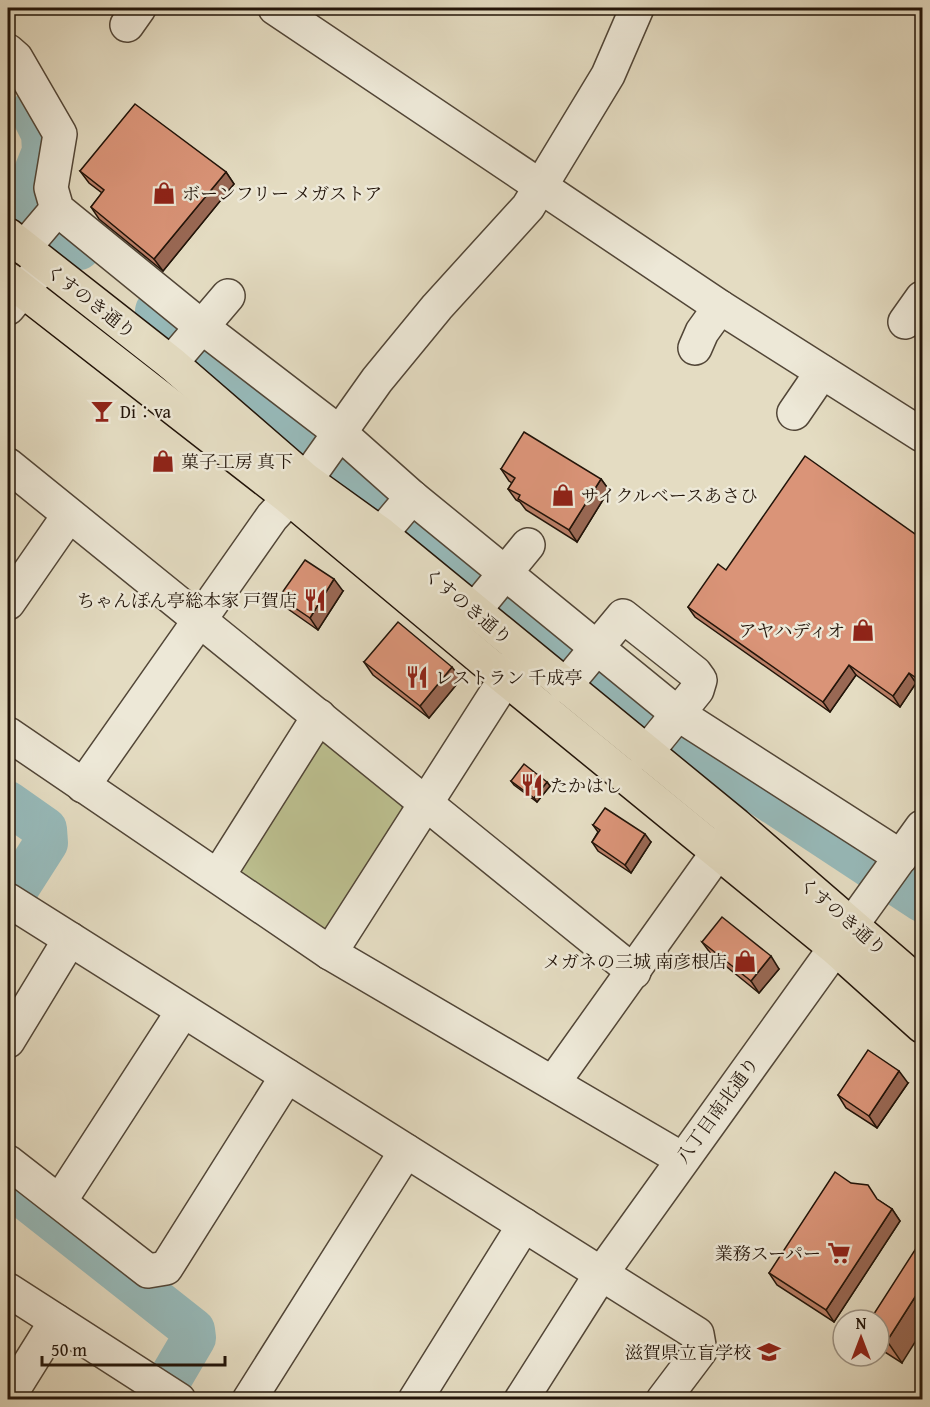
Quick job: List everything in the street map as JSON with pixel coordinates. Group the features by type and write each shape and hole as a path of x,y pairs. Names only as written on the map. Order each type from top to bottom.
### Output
{"main road":[{"name":"くすのき通り","path":"38,232 189,342 317,462 506,679 718,853 922,986"},
{"name":"くすのき通り","path":"12,292 317,462 399,513 491,590 523,651 583,665 664,731 736,825 843,935 922,1026"}],"street":[{"path":"275,8 720,307 922,435"},
{"path":"83,786 199,619 377,380 437,307 528,207 608,75 637,8"},
{"path":"8,51 16,58 60,134 51,188 38,232 12,292"},
{"path":"38,232 189,342 317,462 399,513 664,731 892,869"},
{"path":"189,342 228,296"},
{"path":"695,348 702,332 720,307"},
{"path":"794,413 822,372"},
{"path":"8,465 634,972"},
{"path":"8,603 69,515"},
{"path":"491,590 528,545"},
{"path":"583,665 635,624 695,673 700,680 697,690 664,731"},
{"path":"330,953 523,651"},
{"path":"218,876 319,716"},
{"path":"8,734 330,953 682,1159"},
{"path":"553,1083 634,972 736,825"},
{"name":"八丁目南北通り","path":"521,1400 601,1274 922,827"},
{"path":"8,900 697,1334 699,1351 663,1400"},
{"path":"8,1041 70,939"},
{"path":"60,1202 183,1011"},
{"path":"8,1162 148,1271 166,1268 287,1076"},
{"path":"249,1400 406,1151"},
{"path":"415,1400 524,1225"},
{"path":"8,1290 56,1321 144,1390 179,1400"},
{"path":"8,1398 56,1321"}],"green space":[{"path":"328,738 401,798 404,818 334,928 319,931 239,878 238,861 313,740"}],"building":[{"name":"ボーンフリー メガストア","path":"135,104 226,172 154,259 91,207 104,190 80,171"},
{"name":"サイクルベースあさひ","path":"524,432 601,479 569,530 518,499 520,495 508,489 515,478 501,469"},
{"name":"アヤハディオ","path":"805,456 922,539 922,582 916,592 922,596 922,682 909,673 893,696 849,665 823,702 688,607 718,564 726,570"},
{"path":"305,560 334,579 310,618 279,597"},
{"name":"レストラン 千成亭","path":"398,622 452,667 420,706 364,662"},
{"name":"たかはし","path":"524,764 547,782 534,798 511,781"},
{"path":"605,808 645,834 625,865 592,842 600,830 593,825"},
{"name":"メガネの三城 南彦根店","path":"722,917 771,956 751,981 702,942"},
{"path":"868,1050 899,1071 869,1116 838,1095"},
{"name":"業務スーパー","path":"835,1172 851,1183 868,1185 877,1199 892,1209 826,1310 769,1273"},
{"path":"922,1239 922,1286 891,1335 891,1308 878,1308"}],"waterway":[{"path":"32,112 43,134 44,151 25,199 29,207 79,248"},
{"path":"157,311 700,754 922,900"},
{"path":"8,803 45,829 46,843 16,890"},
{"path":"8,1184 193,1330 194,1338 170,1379"}],"place":[{"name":"ボーンフリー メガストア","path":"164,193"},
{"name":"Di：va","path":"102,411"},
{"name":"菓子工房 真下","path":"163,461"},
{"name":"サイクルベースあさひ","path":"563,495"},
{"name":"ちゃんぽん亭総本家 戸賀店","path":"315,600"},
{"name":"アヤハディオ","path":"863,630"},
{"name":"レストラン 千成亭","path":"417,677"},
{"name":"たかはし","path":"532,785"},
{"name":"メガネの三城 南彦根店","path":"745,961"},
{"name":"業務スーパー","path":"839,1253"},
{"name":"滋賀県立盲学校","path":"769,1352"}]}
